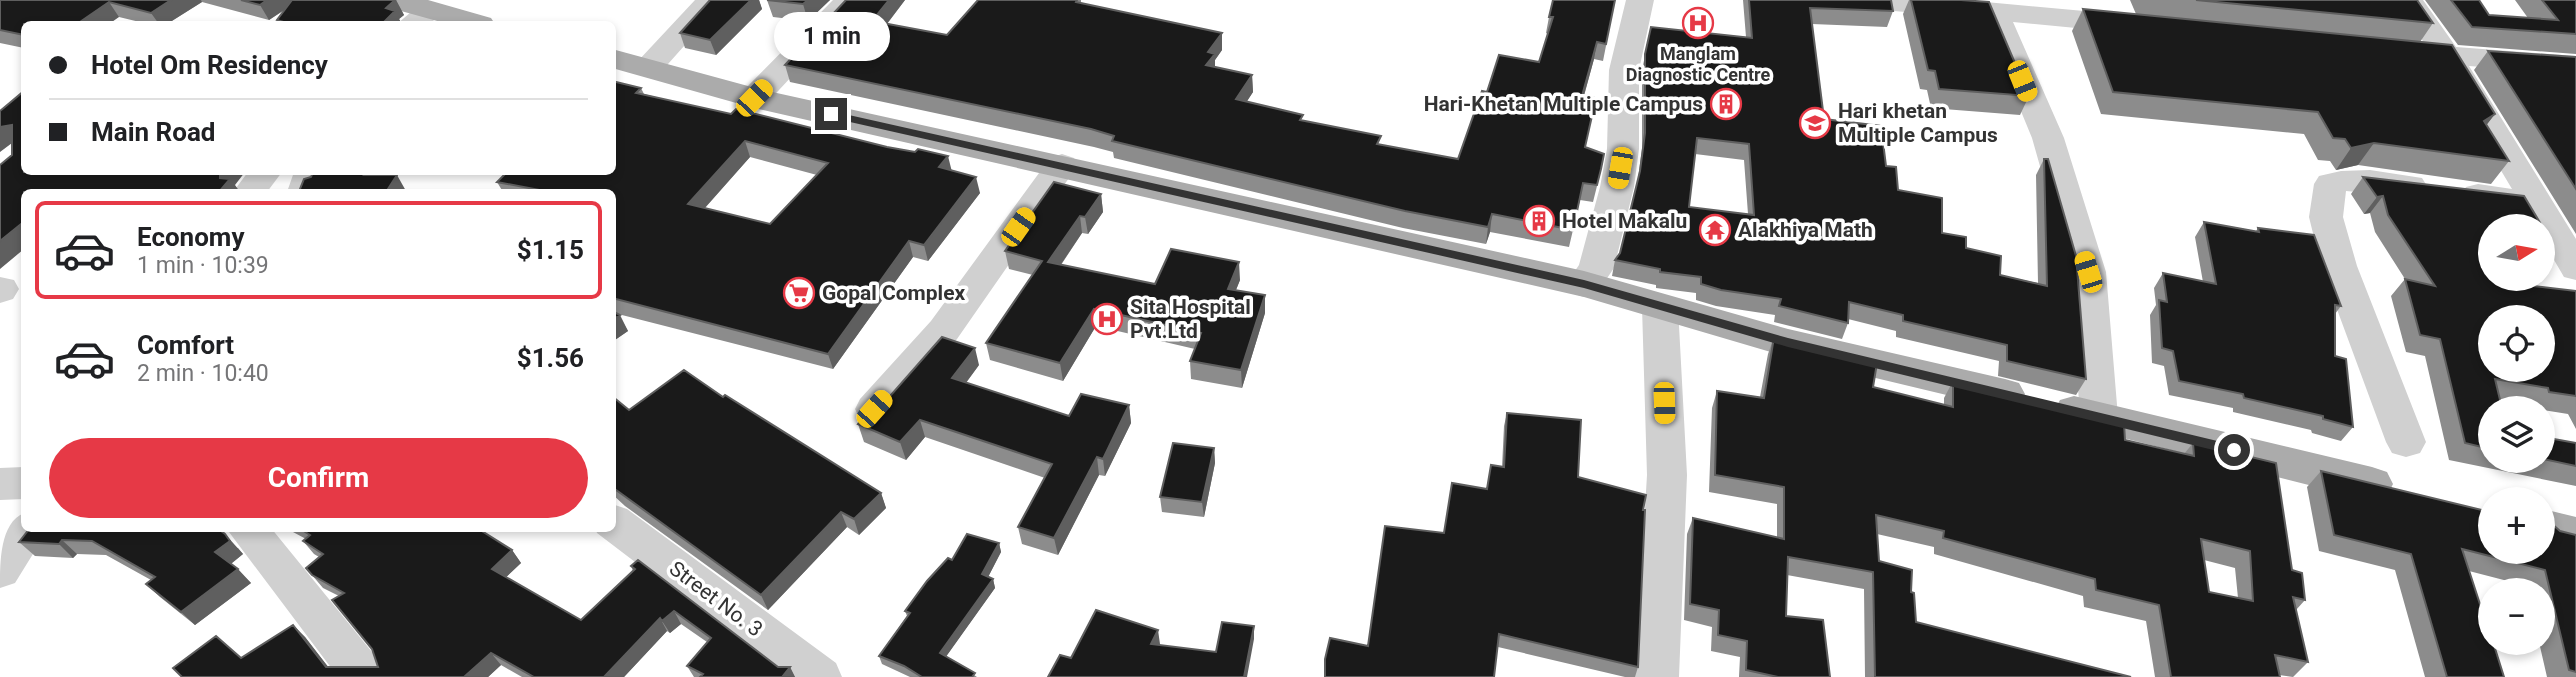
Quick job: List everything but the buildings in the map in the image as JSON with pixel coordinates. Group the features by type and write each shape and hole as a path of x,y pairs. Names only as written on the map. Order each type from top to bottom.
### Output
{"main road":[{"path":"394,0 420,18 450,21"},
{"path":"616,59 754,98 1584,284 1788,343 2409,493"},
{"path":"2555,530 2576,535"}],"street":[{"path":"649,67 711,0"},
{"path":"754,98 849,0"},
{"path":"1584,284 1596,268 1617,187 1623,149 1625,70 1640,0"},
{"path":"1884,0 1994,11 2105,11 2150,26"},
{"path":"2408,0 2448,56 2576,268"},
{"path":"1994,11 2048,138 2088,272 2099,417"},
{"path":"2380,50 2576,65"},
{"path":"874,409 944,330 1062,165"},
{"path":"252,189 263,175"},
{"path":"2406,442 2339,266 2326,217 2330,184 2358,179 2539,204"},
{"path":"1657,677 1667,475 1660,307"},
{"name":"Street No. 3","path":"616,524 820,677"},
{"path":"0,570 26,532"},
{"path":"249,532 365,677"}],"place":[{"name":"Manglam Diagnostic Centre","path":"1698,23"},
{"name":"Hari-Khetan Multiple Campus","path":"1726,104"},
{"name":"Hari khetan Multiple Campus","path":"1815,123"},
{"name":"Hotel Makalu","path":"1539,221"},
{"name":"Alakhiya Math","path":"1715,230"},
{"name":"Gopal Complex","path":"799,293"},
{"name":"Sita Hospital Pvt.Ltd","path":"1107,319"}],"route":[{"path":"831,114 1584,284 1788,343 2234,450"}]}
